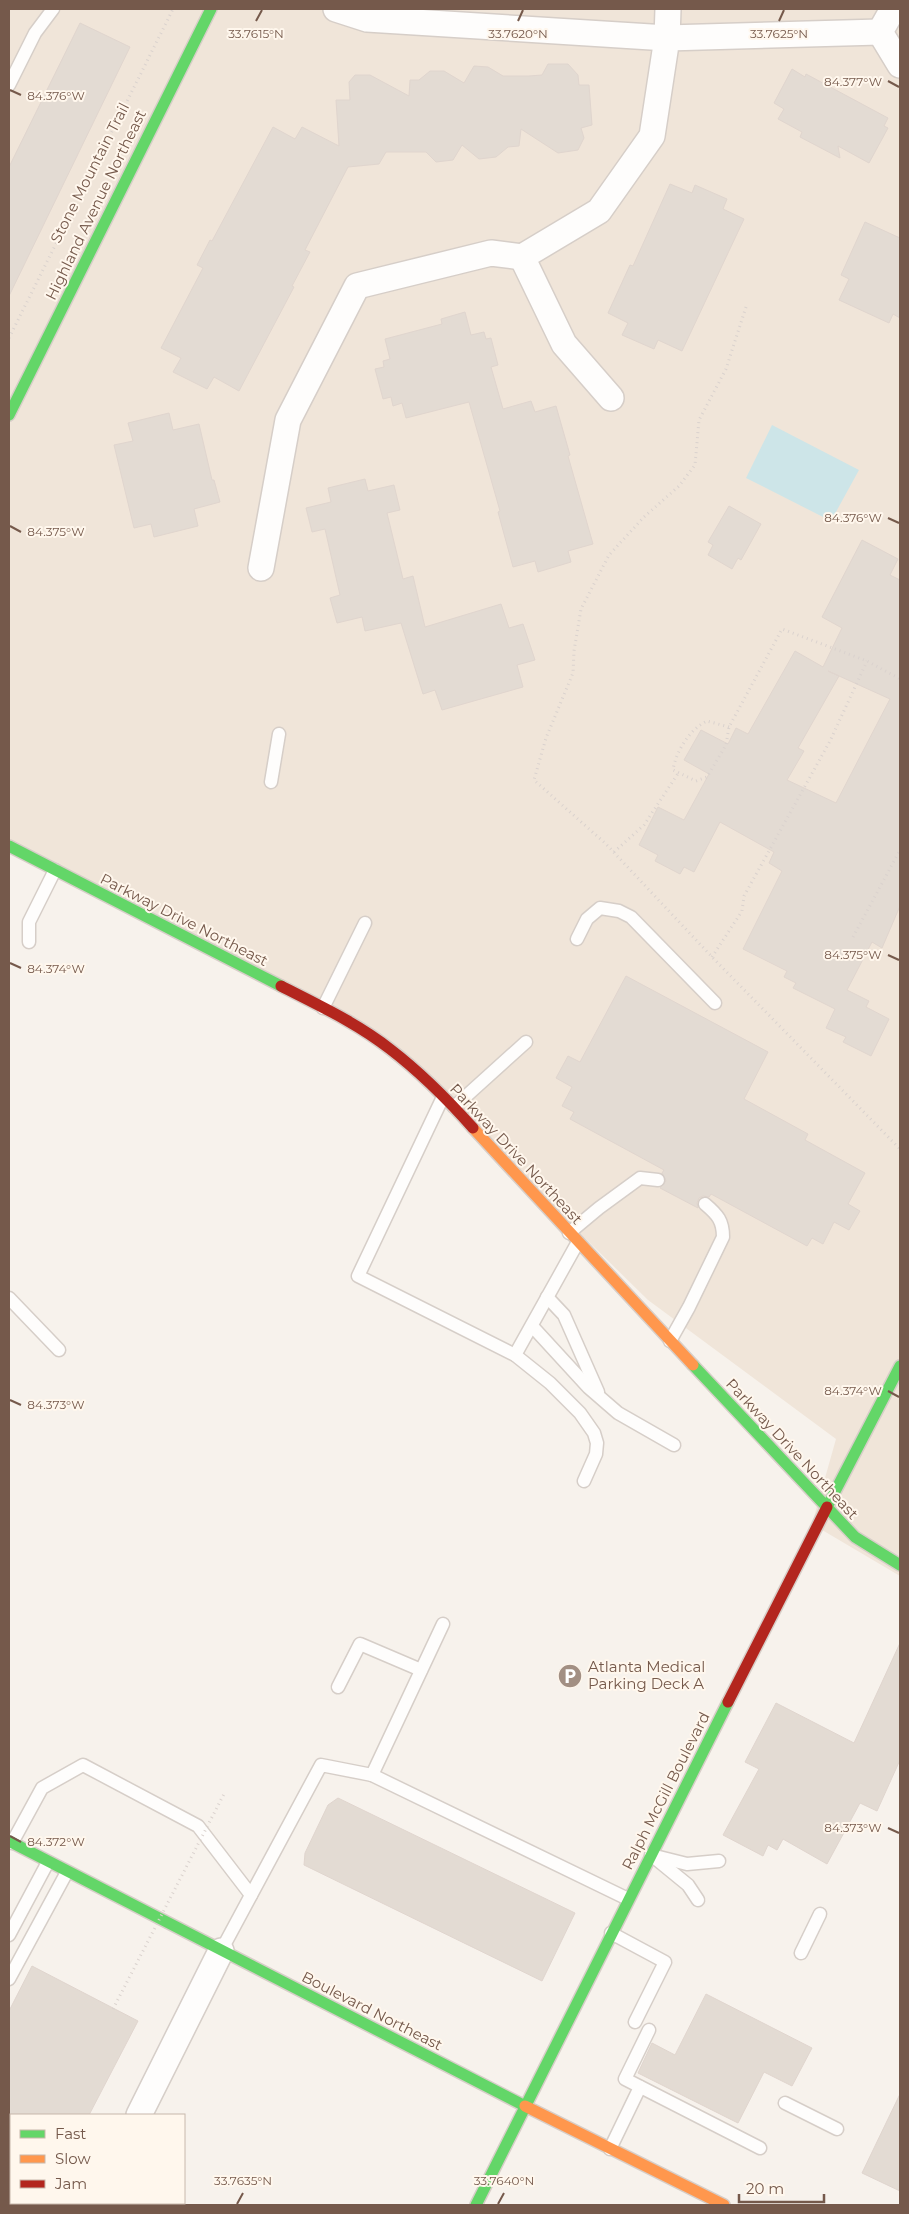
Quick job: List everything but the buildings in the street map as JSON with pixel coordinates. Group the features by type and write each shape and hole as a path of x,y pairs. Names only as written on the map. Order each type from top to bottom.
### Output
{"main road":[{"name":"Highland Avenue Northeast","path":"9,415 211,9"},
{"name":"Parkway Drive Northeast","path":"9,846 323,1008 390,1049 454,1107 855,1538 900,1565"},
{"name":"Ralph McGill Boulevard","path":"476,2205 628,1899 900,1366"},
{"name":"Boulevard Northeast","path":"10,1842 524,2106 724,2205"}],"street":[{"path":"336,9 368,19 667,38 880,32"},
{"path":"261,568 288,420 357,286 492,253 522,257 599,211 652,136 667,38 668,9"},
{"path":"880,32 893,9"},
{"path":"880,32 900,65"},
{"path":"522,257 564,344 611,398"},
{"path":"140,2114 221,1951"}],"lane":[{"path":"9,85 35,33 54,9"},
{"path":"271,782 279,734"},
{"path":"29,942 29,922 55,870"},
{"path":"577,939 587,919 600,908 619,911 631,917 715,1003"},
{"path":"323,1008 365,923"},
{"path":"454,1107 526,1042"},
{"path":"442,1097 358,1276 515,1355 565,1397 580,1413 594,1433 597,1443 596,1454 584,1481"},
{"path":"515,1355 547,1297 574,1238 598,1208 640,1178 658,1180"},
{"path":"670,1341 723,1237 723,1224 718,1215 706,1204"},
{"path":"547,1297 564,1314 593,1383 603,1401"},
{"path":"9,1298 59,1350"},
{"path":"532,1326 603,1401 634,1423 674,1445"},
{"path":"372,1775 442,1624"},
{"path":"338,1687 360,1644 421,1670"},
{"path":"10,1842 42,1788 83,1765 198,1826 251,1895"},
{"path":"221,1951 321,1765 372,1775 628,1899"},
{"path":"651,1855 687,1864 719,1861"},
{"path":"651,1855 688,1885 698,1900"},
{"path":"9,1935 48,1862"},
{"path":"9,1980 67,1872"},
{"path":"801,1953 820,1914"},
{"path":"611,1933 665,1962 634,2022"},
{"path":"649,2030 625,2079 760,2148"},
{"path":"610,2148 640,2087"},
{"path":"785,2102 838,2129"}],"path":[{"name":"Stone Mountain Trail","path":"9,338 173,9"},
{"path":"746,307 726,369 699,420 695,465 679,486 644,517 610,555 581,609 573,673 546,738 534,780 614,852 712,957 900,1149"},
{"path":"729,728 707,721 696,726 675,758 673,770 696,781 707,777 726,745 729,728 782,629 867,662 900,678"},
{"path":"712,957 742,911 744,896 830,740 867,662"},
{"path":"614,852 644,825 679,772"},
{"path":"853,937 900,850"},
{"path":"113,2008 225,1792"}],"shaded area":[{"path":"9,9 900,9 900,1576 812,1524 836,1439 648,1300 396,1053 9,844"}],"water":[{"path":"772,425 859,470 831,521 746,478"}],"traffic: fast":[{"path":"9,415 211,9"},
{"path":"9,846 281,986"},
{"path":"693,1365 855,1537 900,1565"},
{"path":"827,1507 900,1366"},
{"path":"476,2205 728,1702"},
{"path":"9,1841 525,2106"}],"traffic: slow":[{"path":"473,1128 693,1365"},
{"path":"525,2106 724,2205"}],"traffic: jam":[{"path":"281,986 337,1015 377,1040 423,1077 473,1128"},
{"path":"728,1702 827,1507"}],"place":[{"name":"Atlanta Medical Parking Deck A","path":"570,1676"}]}
